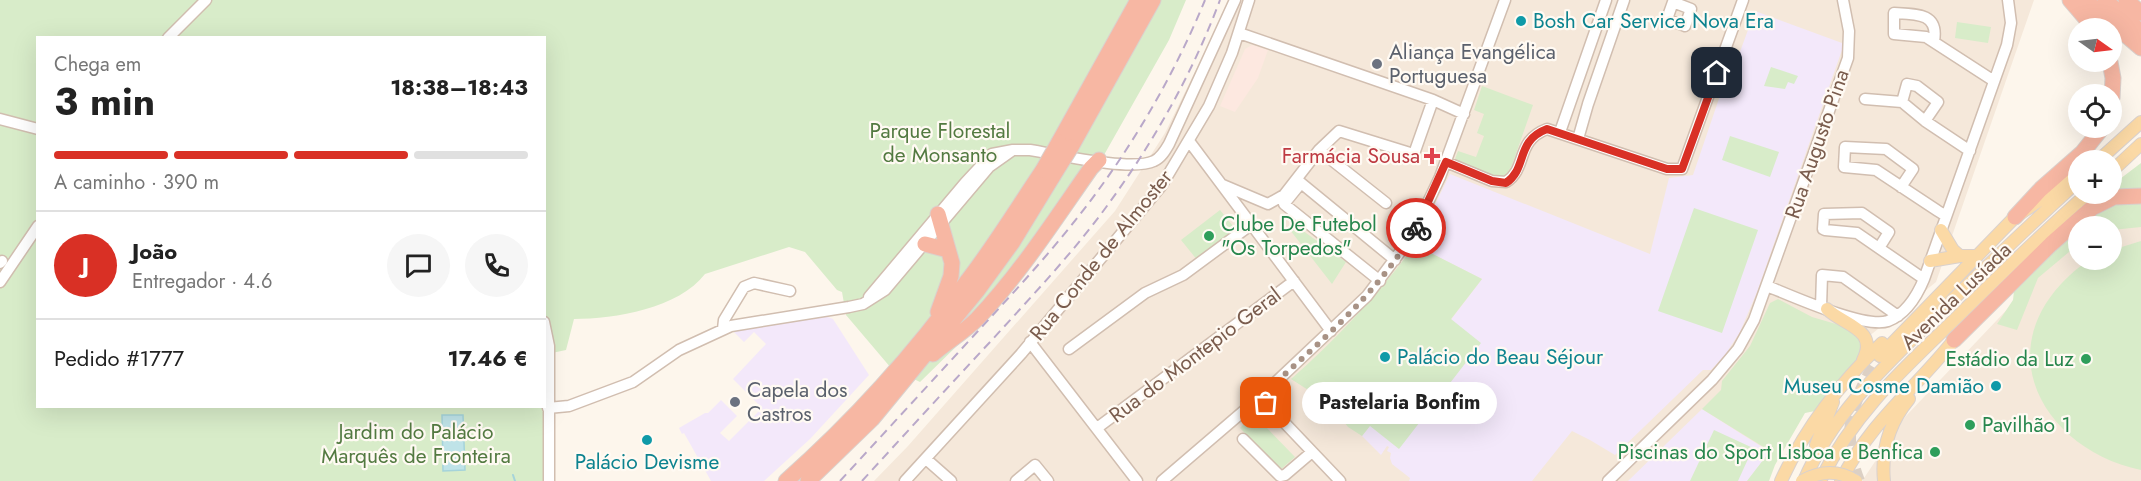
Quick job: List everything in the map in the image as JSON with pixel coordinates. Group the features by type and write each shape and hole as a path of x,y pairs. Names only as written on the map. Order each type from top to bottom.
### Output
{"highway":[{"path":"1065,144 1138,0"},
{"path":"808,481 872,418 1012,243 1048,173 1153,0"},
{"path":"2070,0 2085,18"},
{"path":"2085,0 2141,48"},
{"path":"2104,0 2141,32"},
{"path":"2126,0 2141,13"},
{"path":"2015,217 2041,189 2082,153 2094,138"},
{"path":"914,368 981,315 1031,253 1099,160"},
{"path":"786,481 814,457 862,408 933,325 1048,173"},
{"path":"1954,340 2051,244 2092,208 2114,197 2141,196"},
{"path":"933,325 951,276 952,263 939,220"},
{"path":"925,244 948,250"}],"main road":[{"path":"2110,150 2141,122"},
{"path":"2122,162 2141,144"},
{"path":"1880,356 2015,217 2068,179"},
{"name":"Avenida Lusíada","path":"1804,478 1830,432 1860,392 2068,190"},
{"name":"Avenida Lusíada","path":"1820,481 1842,441 1874,400 2017,258 2076,204"},
{"path":"1941,230 1953,250 1960,256"},
{"path":"1930,261 1975,256"},
{"path":"1841,480 1883,417 1954,340 2017,258"},
{"path":"1781,481 1807,430 1847,378 1935,293 1954,278"},
{"path":"1824,308 1842,321 1858,328 1864,335 1867,348 1861,363"},
{"path":"1884,481 1884,454 1894,421 1934,361"},
{"path":"1804,478 1832,403 1847,378"},
{"path":"1804,478 1828,472 1856,481"}],"street":[{"path":"170,36 206,0"},
{"path":"863,304 939,220 992,154 1012,150 1030,150 1134,165 1151,162 1161,156 1169,144 1235,0"},
{"name":"Rua Conde de Almoster","path":"905,481 1030,342 1162,185 1209,106 1232,53 1250,0"},
{"path":"1162,481 1260,397 1331,331 1367,296 1395,260 1424,213 1446,162 1505,0"},
{"path":"1560,132 1606,0"},
{"path":"1578,139 1624,0"},
{"path":"1446,162 1492,181 1506,183 1515,173 1530,139 1547,129 1667,169 1682,169 1743,0"},
{"name":"Rua Augusto Pina","path":"1608,481 1727,364 1746,335 1767,286 1848,58 1850,31 1843,0"},
{"path":"1767,286 1824,308 1876,323 1889,321 1915,297 1924,279 2007,45 2011,26 2008,0"},
{"path":"1212,51 1224,38 1239,33 1437,102 1464,114"},
{"path":"1934,41 1994,81"},
{"path":"1203,70 1220,51 1232,53"},
{"path":"1902,102 1907,84 1917,86 1938,102 1925,121"},
{"path":"1437,102 1460,105 1470,98"},
{"path":"1571,98 1570,107 1576,112 1583,112 1588,104"},
{"path":"1865,99 1902,102 1925,121 1970,151"},
{"path":"1223,185 1268,204 1284,195 1319,150 1339,131 1410,153 1414,151 1437,102"},
{"path":"0,119 36,128"},
{"path":"1189,141 1331,331"},
{"path":"1901,187 1913,169 1886,149 1845,147 1844,167 1876,170 1901,187 1946,216"},
{"path":"1319,150 1386,203"},
{"path":"1380,280 1284,204 1301,183 1395,260"},
{"path":"1880,249 1889,232 1862,213 1824,213 1823,229 1857,233 1880,249 1924,279"},
{"path":"548,408 569,405 633,382 679,350 731,326 863,304 885,290 925,244 939,220"},
{"path":"1069,349 1145,293 1183,275 1252,224"},
{"path":"0,282 36,229"},
{"path":"1824,308 1822,275 1843,277 1898,315"},
{"name":"Rua do Montepio Geral","path":"1097,428 1294,281"},
{"path":"723,329 724,320 744,287 754,283 768,284 790,291"},
{"path":"1030,342 1137,481"},
{"path":"547,353 549,481"},
{"path":"1260,397 1340,481"},
{"path":"1243,439 1280,476 1285,475 1312,452"},
{"path":"926,459 951,481"},
{"path":"1016,481 1035,465 1048,481"}],"shaded area":[{"path":"1230,0 2034,0 1936,282 1852,350 1777,317 1762,481 874,481 908,446 1115,211 1165,133"},
{"path":"1755,11 1842,43 1842,50 1757,292 1740,332 1725,355 1711,370 1703,370 1615,455 1572,431 1532,481 1409,481 1410,478 1392,464 1391,453 1387,451 1389,447 1387,446 1381,455 1362,436 1482,279 1415,245 1450,174 1650,254 1669,178 1693,175 1727,75 1731,76"},
{"path":"1252,45 1268,50 1258,78 1235,112 1220,106 1245,49"},
{"path":"2141,183 2141,481 1862,481 1905,417 2068,245 2068,270 2122,270 2122,216 2119,216"},
{"path":"825,316 833,319 869,375 810,439 764,481 711,481 679,428 708,413 721,400 737,416 720,433 729,441 762,408 733,379 766,344 754,332 744,342 733,331"},
{"path":"1702,409 1770,452 1747,481 1628,481"}],"green space":[{"name":"Parque Florestal de Monsanto","path":"0,0 1186,0 1169,40 1104,155 965,338 920,382 891,368 846,315 842,292 837,290 805,252 789,247 705,274 694,286 663,303 627,314 574,319 566,350 547,354 550,481 0,481"},
{"path":"1957,22 1991,27 1988,43 1955,38"},
{"path":"1771,67 1798,76 1794,84 1788,82 1785,89 1764,86"},
{"path":"1482,86 1533,105 1512,165 1503,176 1498,178 1455,159 1458,151 1476,157 1484,136 1477,133 1484,114 1474,110"},
{"path":"1730,136 1779,152 1770,177 1722,160"},
{"path":"2141,163 2141,227 2122,229 2122,216 2073,216 2088,204 2122,204 2122,177"},
{"path":"1694,208 1758,230 1722,333 1658,311"},
{"name":"Clube De Futebol \"Os Torpedos\"","path":"1220,210 1237,231 1198,261 1181,240"},
{"path":"2068,220 2068,253 2038,278 2017,330 1997,324 2013,300 2014,291 2042,240"},
{"path":"1295,225 1346,262 1332,284 1290,230"},
{"name":"Estádio da Luz","path":"2141,241 2141,470 2109,460 2081,444 2058,424 2041,399 2032,372 2031,343 2040,313 2061,284 2075,270 2122,270 2122,247"},
{"path":"1415,245 1482,279 1451,319 1481,343 1399,449 1370,426 1362,436 1348,427 1330,404 1291,379 1356,315"},
{"path":"1778,299 1812,317 1853,329 1862,341 1859,358 1815,411 1805,413 1775,465 1769,481 1747,481 1770,451 1702,409 1721,390 1722,381 1750,346 1770,303"},
{"path":"1258,410 1270,422 1266,427 1295,457 1280,470 1240,428"},
{"path":"1714,430 1753,448 1738,481 1690,481"}],"water":[{"path":"442,415 463,415 465,470 443,471"}],"waterway":[{"path":"513,475 515,481"}],"tunnel":[{"path":"1859,481 1850,447 1852,416 1856,401 1880,356"}],"railway":[{"path":"840,481 1021,285 1088,204 1122,156 1153,106 1181,54 1205,0"},
{"path":"862,481 1049,277 1104,210 1170,109 1197,55 1220,0"}],"way so far":[{"path":"1266,403 1260,397 1367,296 1402,251 1416,228"}],"place":[{"name":"Bosh Car Service Nova Era","path":"1521,21"},
{"name":"Aliança Evangélica Portuguesa","path":"1377,64"},
{"name":"Farmácia Sousa","path":"1432,156"},
{"name":"Clube De Futebol \"Os Torpedos\"","path":"1209,236"},
{"name":"Palácio do Beau Séjour","path":"1385,357"},
{"name":"Estádio da Luz","path":"2086,359"},
{"name":"Museu Cosme Damião","path":"1996,386"},
{"name":"Capela dos Castros","path":"735,402"},
{"name":"Pastelaria Bonfim","path":"1266,403"},
{"name":"Pavilhão 1","path":"1970,425"},
{"name":"Palácio Devisme","path":"647,440"},
{"name":"Piscinas do Sport Lisboa e Benfica","path":"1935,452"}],"route":[{"path":"1416,228 1446,162 1492,181 1506,183 1515,173 1530,139 1547,129 1667,169 1682,169 1717,73"}],"park label":[{"name":"Jardim do Palácio Marquês de Fronteira","path":"416,444"}]}
